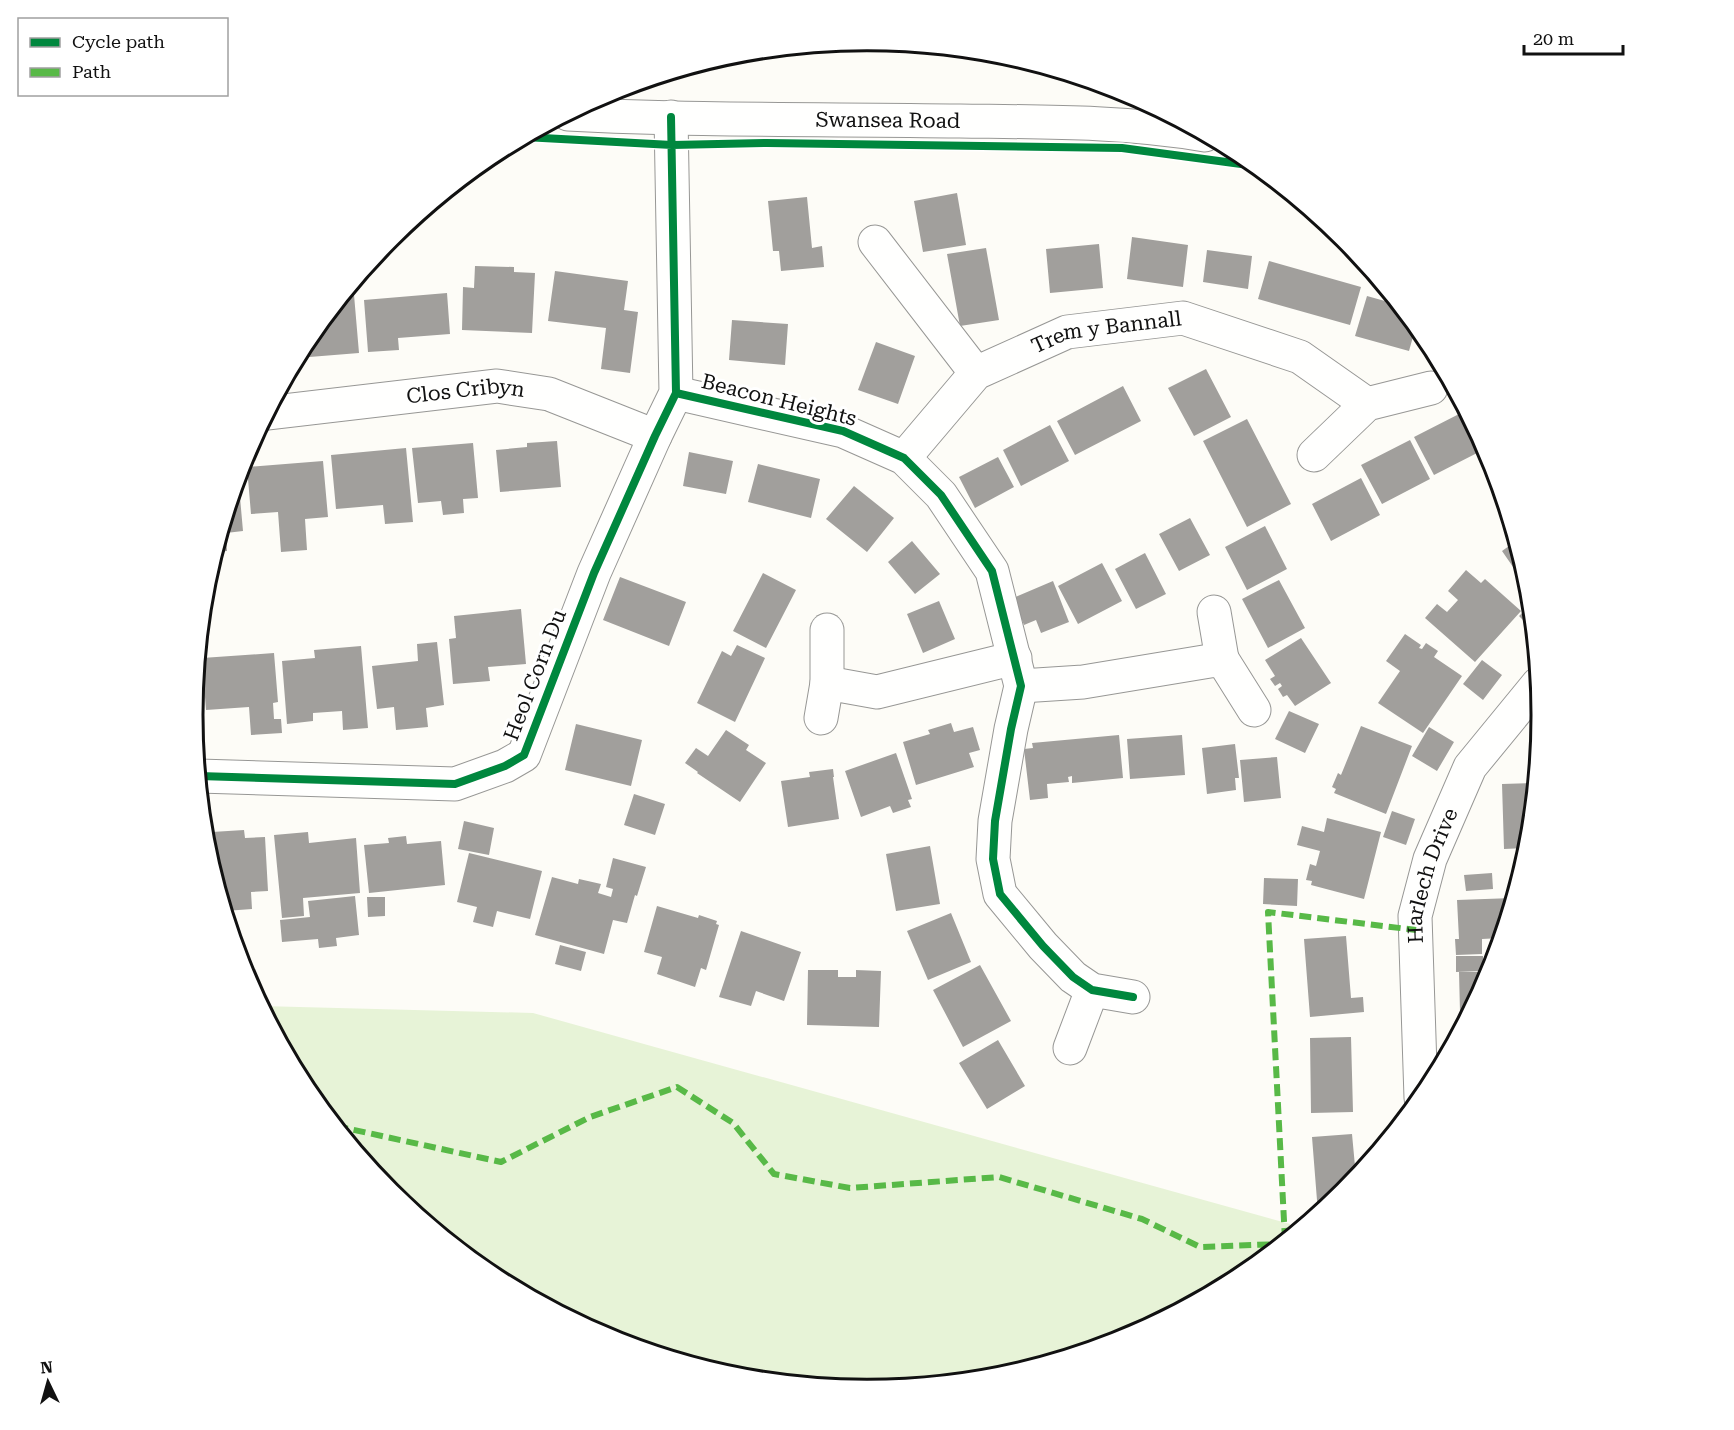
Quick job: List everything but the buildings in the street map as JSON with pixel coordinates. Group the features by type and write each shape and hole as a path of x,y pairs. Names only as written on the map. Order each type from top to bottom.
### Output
{"street":[{"name":"Swansea Road","path":"584,114 1058,122 1182,131"},
{"name":"Beacon Heights","path":"655,436 676,393 671,117"},
{"path":"875,242 976,373"},
{"name":"Trem y Bannall","path":"904,458 976,373 1067,332 1183,318 1300,357 1366,404"},
{"name":"Clos Cribyn","path":"276,412 497,386 549,394 655,436"},
{"path":"1314,455 1366,404 1431,388"},
{"name":"Beacon Heights","path":"676,393 843,431 904,458 941,495 992,571 1018,672 995,821 993,860 1000,894 1073,977 1092,990 1133,997"},
{"name":"Heol Corn Du","path":"206,776 455,783 505,766 524,756 594,573 655,436"},
{"path":"1214,612 1222,659 1254,710"},
{"path":"822,718 827,683 827,630"},
{"path":"827,683 877,692 1018,672 1083,682 1222,659"},
{"name":"Harlech Drive","path":"1432,1060 1416,916 1430,859 1470,767 1530,693"},
{"path":"1070,1048 1092,990"}],"green space":[{"path":"270,1006 533,1013 1290,1224 1271,1242 1236,1267 1161,1311 1080,1344 1039,1356 997,1366 910,1378 824,1378 737,1366 654,1344 573,1311 498,1267 463,1242 397,1185 340,1119 315,1084"}],"marked path":[{"path":"1285,1231 1268,912 1416,930"},
{"path":"348,1129 501,1162 590,1117 677,1087 733,1123 774,1174 850,1188 999,1177 1142,1219 1200,1247 1268,1244"}],"cycle path":[{"path":"206,776 455,784 505,766 524,755 594,573 676,393 671,117"},
{"path":"539,138 672,145 767,143 1122,148 1237,163"},
{"path":"676,393 843,431 904,458 941,495 992,571 1021,686 995,821 993,859 1000,894 1043,946 1073,977 1092,990 1133,997"}]}
